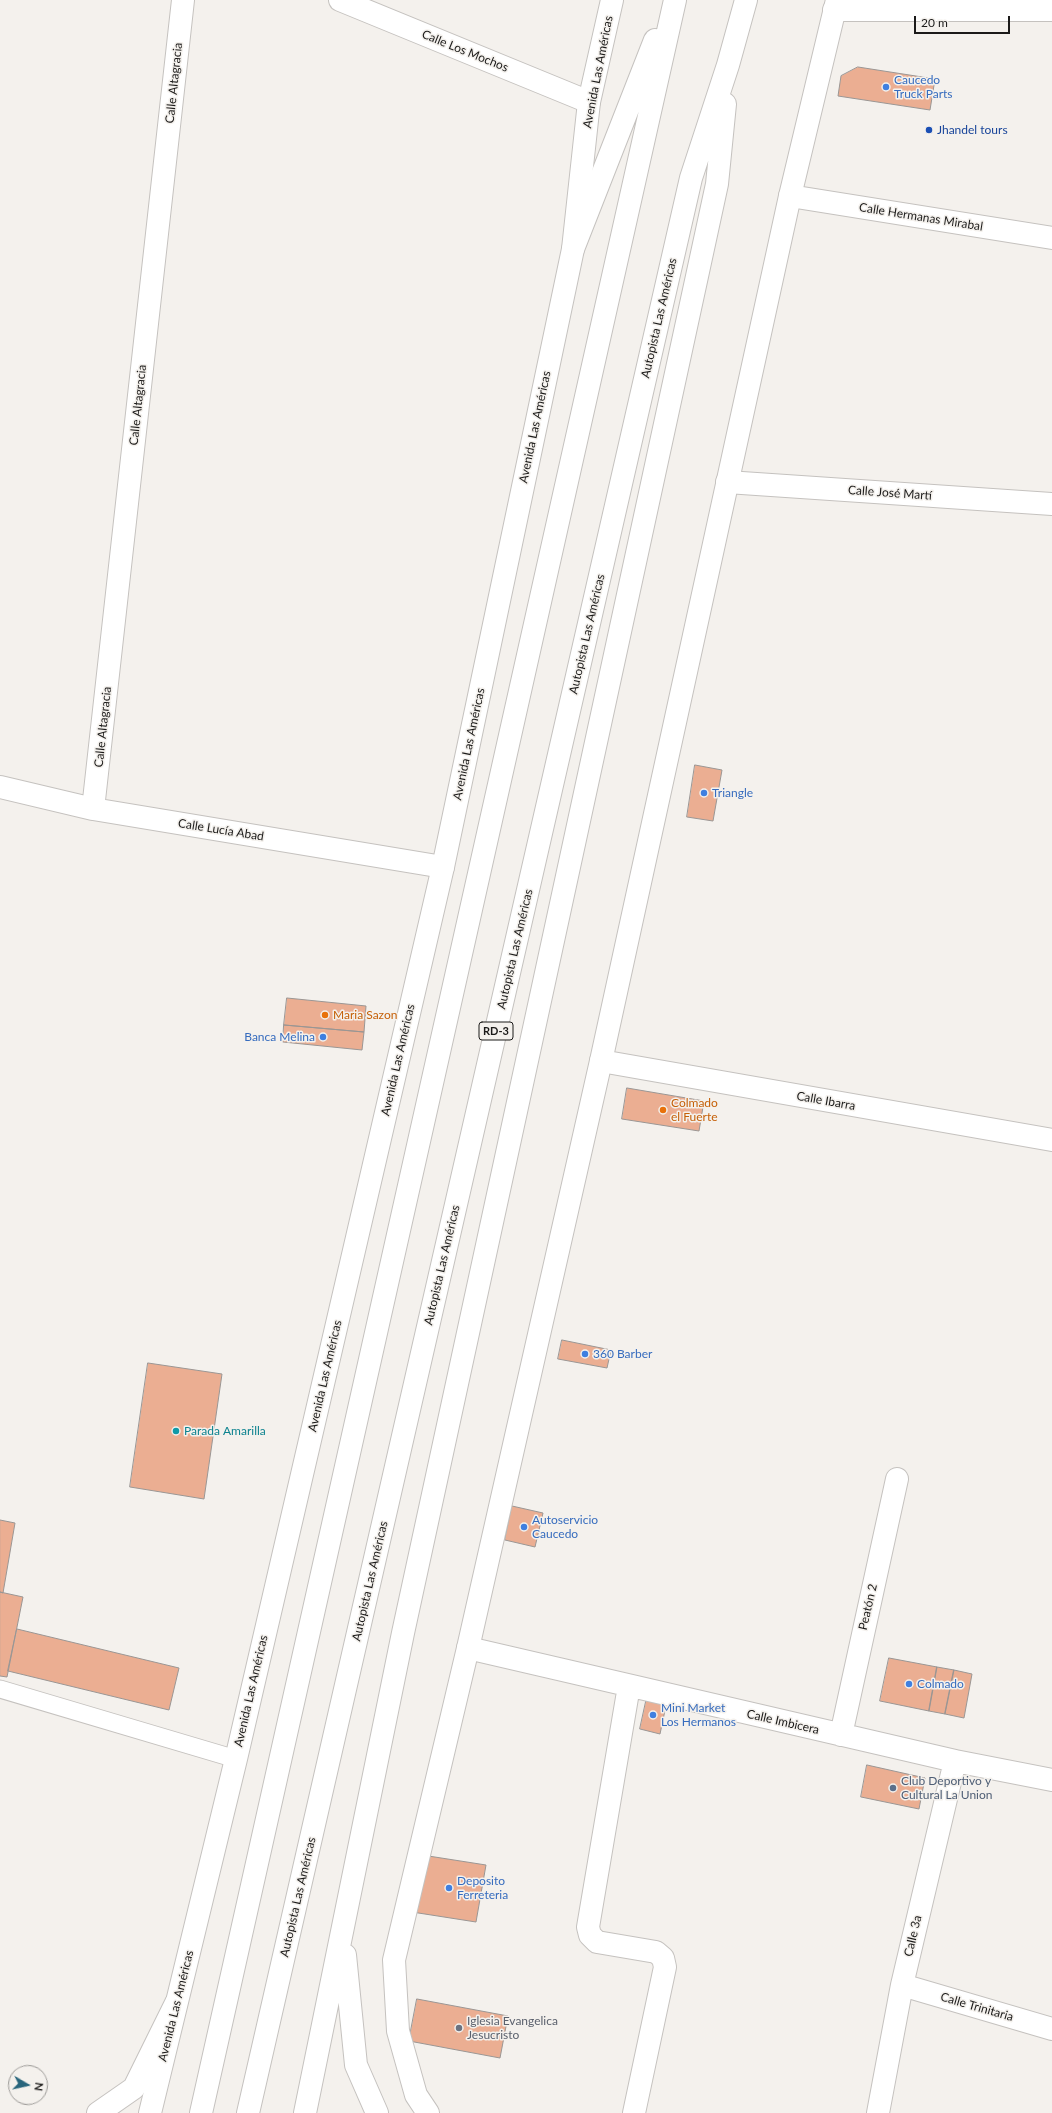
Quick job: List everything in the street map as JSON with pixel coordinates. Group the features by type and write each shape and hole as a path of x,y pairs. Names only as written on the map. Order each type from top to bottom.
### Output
{"main road":[{"name":"Calle Altagracia","path":"94,809 183,0"},
{"name":"Calle Los Mochos","path":"340,0 589,102"},
{"name":"Avenida Las Américas","path":"150,2113 236,1759 443,867 572,249 589,102 612,0"},
{"path":"572,249 670,0"},
{"path":"201,2113 675,0"},
{"name":"Autopista Las Américas","path":"248,2113 691,178 728,65 746,0"},
{"path":"428,2113 416,2095 398,2031 394,1960 468,1648 601,1061 790,196 836,5 1052,10"},
{"path":"305,2113 343,1934 405,1625 717,184 728,65"},
{"name":"Calle Hermanas Mirabal","path":"790,196 1052,238"},
{"name":"Calle José Martí","path":"727,482 1052,504"},
{"name":"Calle Lucía Abad","path":"0,787 94,809 443,867"},
{"name":"Calle Ibarra","path":"601,1061 1052,1140"},
{"name":"Peatón 2","path":"841,1735 897,1479"},
{"name":"Calle Imbicera","path":"468,1648 955,1761 1052,1780"},
{"path":"629,1686 588,1927 590,1935 597,1942 656,1952 663,1958 665,1967 634,2113"},
{"name":"Calle 3a","path":"878,2113 902,1985 955,1761"},
{"path":"343,1934 356,2064 376,2113"},
{"name":"Calle Trinitaria","path":"902,1985 1052,2029"},
{"path":"98,2113 134,2088 176,2003"}],"lane":[{"path":"0,1690 236,1759"}],"building":[{"name":"Caucedo Truck Parts","path":"858,67 935,79 930,110 838,96 841,76"},
{"name":"Triangle","path":"695,765 722,770 713,821 687,817"},
{"name":"Maria Sazon","path":"287,998 366,1006 364,1032 284,1025"},
{"name":"Banca Melina","path":"284,1025 364,1032 362,1050 283,1042"},
{"name":"Colmado el Fuerte","path":"627,1088 704,1101 699,1131 622,1119"},
{"name":"360 Barber","path":"562,1340 611,1350 607,1368 558,1359"},
{"name":"Parada Amarilla","path":"148,1363 222,1374 204,1499 130,1487"},
{"name":"Autoservicio Caucedo","path":"512,1506 543,1513 535,1547 505,1540"},
{"path":"0,1520 15,1523 3,1593 0,1592"},
{"path":"0,1592 23,1597 7,1677 0,1676"},
{"path":"17,1629 179,1668 169,1710 8,1671"},
{"name":"Colmado","path":"889,1658 937,1667 929,1711 880,1701"},
{"path":"937,1667 954,1670 945,1714 929,1711"},
{"path":"954,1670 972,1674 964,1718 945,1714"},
{"name":"Mini Market Los Hermanos","path":"647,1697 667,1701 660,1734 640,1729"},
{"name":"Club Deportivo y Cultural La Union","path":"867,1765 925,1778 919,1809 861,1797"},
{"name":"Deposito Ferreteria","path":"422,1855 486,1865 476,1922 412,1912"},
{"name":"Iglesia Evangelica Jesucristo","path":"417,1999 508,2016 500,2058 409,2041"}],"place":[{"name":"Caucedo Truck Parts","path":"886,87"},
{"name":"Jhandel tours","path":"929,130"},
{"name":"Triangle","path":"704,793"},
{"name":"Maria Sazon","path":"325,1015"},
{"name":"Banca Melina","path":"323,1037"},
{"name":"Colmado el Fuerte","path":"663,1110"},
{"name":"360 Barber","path":"585,1354"},
{"name":"Parada Amarilla","path":"176,1431"},
{"name":"Autoservicio Caucedo","path":"524,1527"},
{"name":"Colmado","path":"909,1684"},
{"name":"Mini Market Los Hermanos","path":"653,1715"},
{"name":"Club Deportivo y Cultural La Union","path":"893,1788"},
{"name":"Deposito Ferreteria","path":"449,1888"},
{"name":"Iglesia Evangelica Jesucristo","path":"459,2028"}]}
